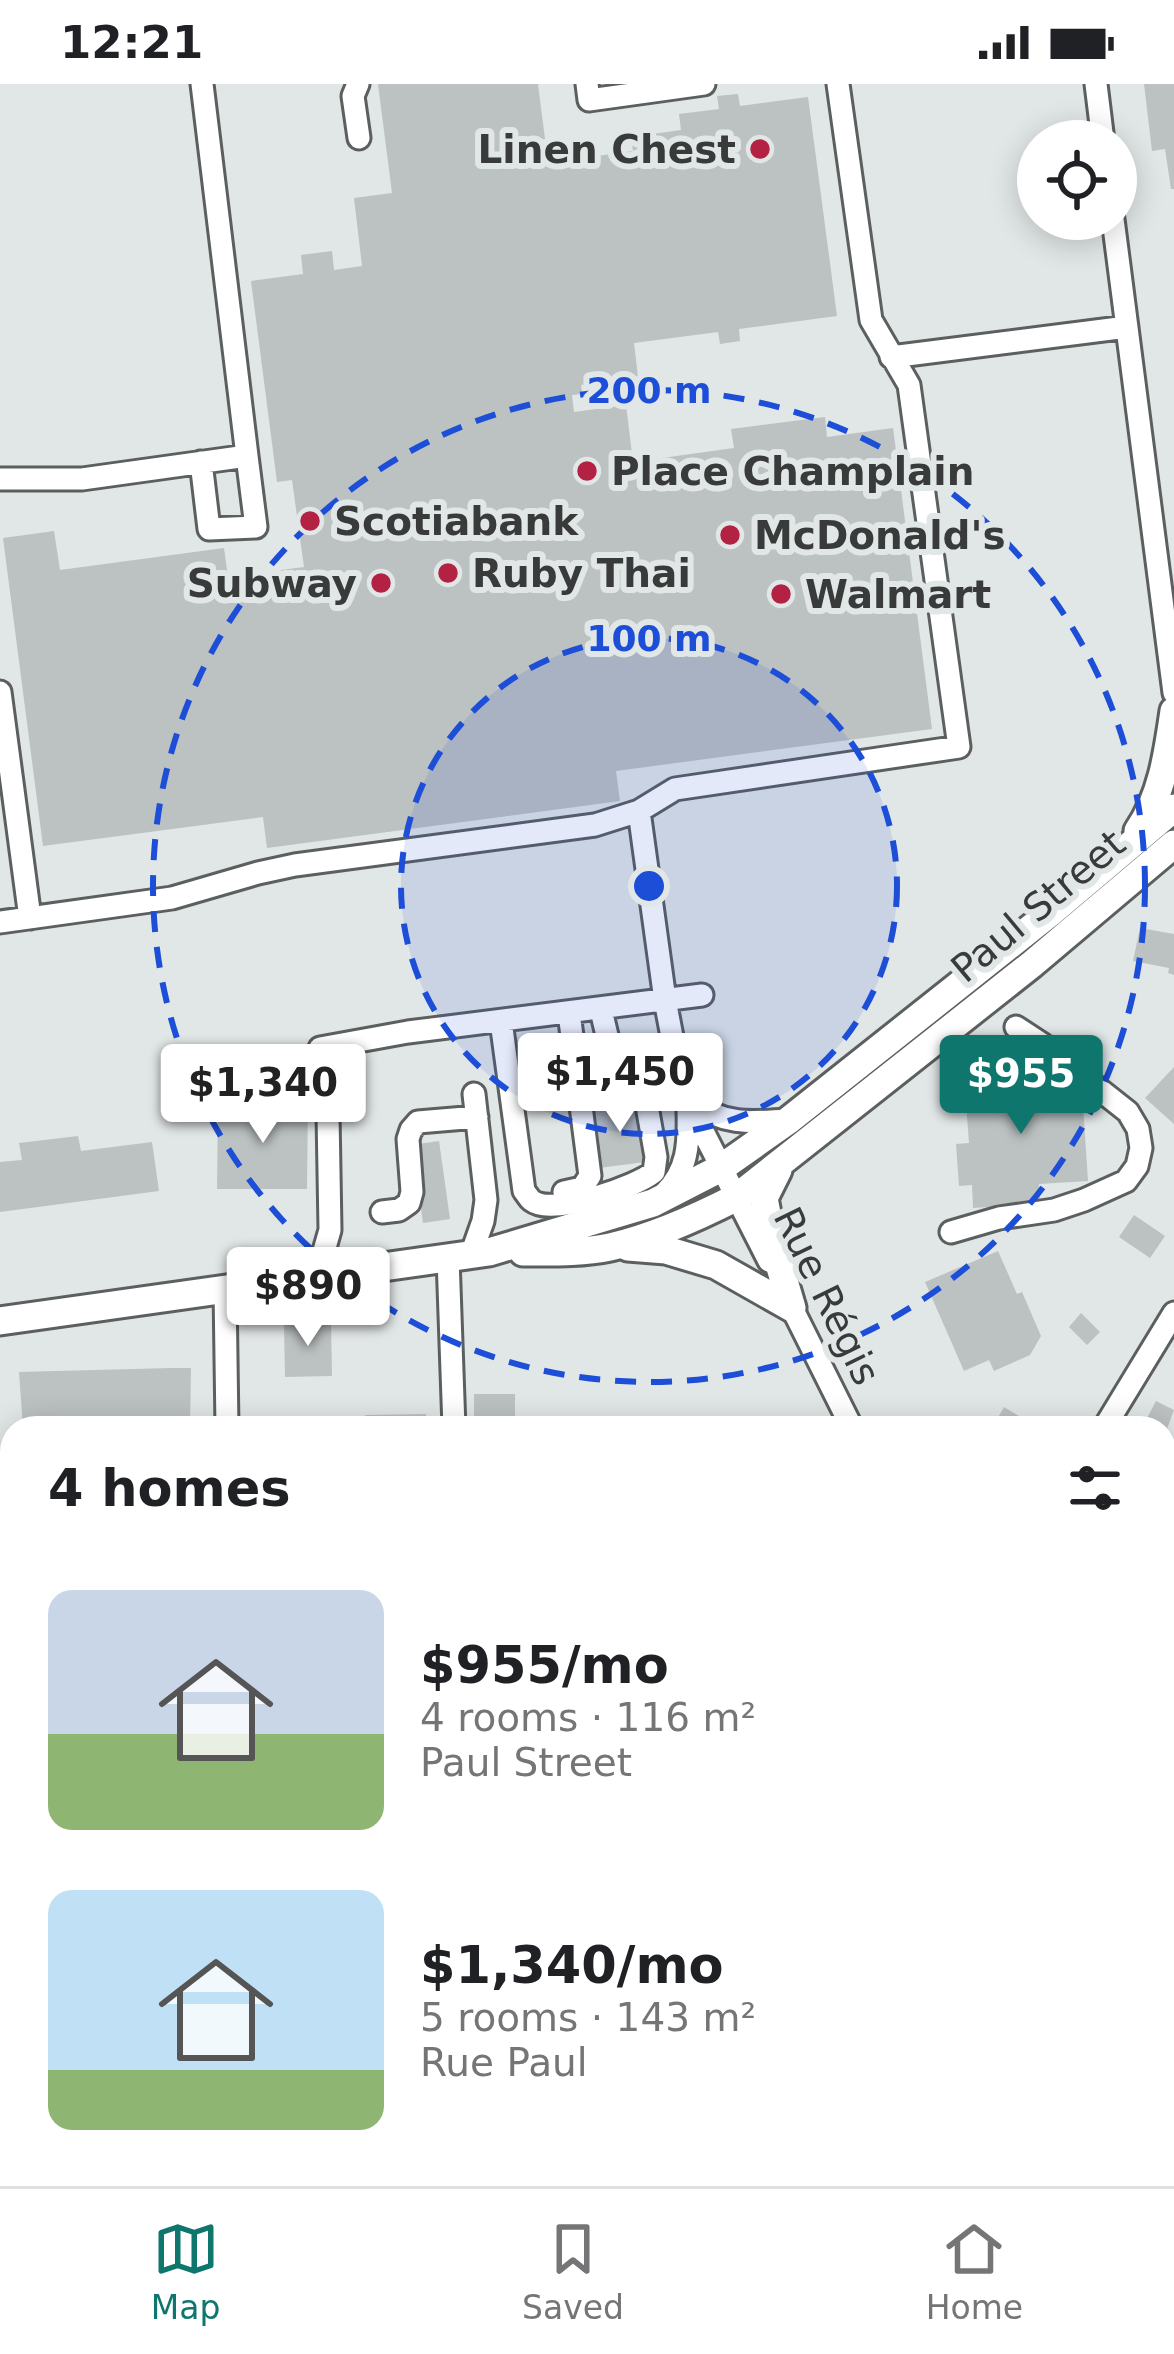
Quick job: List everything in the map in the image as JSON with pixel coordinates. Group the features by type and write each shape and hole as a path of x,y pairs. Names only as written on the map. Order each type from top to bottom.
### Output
{"main road":[{"path":"1129,845 1150,814 1174,711"},
{"name":"Paul Street","path":"789,1120 1174,808"},
{"name":"Paul Street","path":"469,1255 612,1246 697,1218 737,1197 1172,847"},
{"path":"0,1321 469,1255 523,1242 653,1204 722,1168 789,1120"},
{"path":"791,1154 764,1198 792,1309"},
{"path":"612,1246 666,1250 716,1265 792,1309"}],"street":[{"path":"201,463 209,529 256,527 202,84"},
{"path":"358,84 353,96 359,138"},
{"path":"587,84 589,100 704,84"},
{"path":"0,922 172,898 295,865 596,825 639,811 675,790 959,747 909,385 871,320 838,84"},
{"path":"1096,84 1100,120"},
{"path":"1116,240 1174,693"},
{"path":"891,357 1127,327"},
{"path":"0,479 82,479 247,456"},
{"path":"0,692 30,917"},
{"path":"639,811 665,1000 687,1100 689,1146 683,1169 653,1204"},
{"path":"320,1048 703,995"},
{"path":"507,1020 524,1191 542,1205 614,1190 654,1172 656,1157 644,1089 613,1061 602,1010"},
{"path":"507,1020 539,1188 547,1193 568,1192 582,1188 590,1175 569,1013"},
{"path":"951,1232 1084,1200 1126,1181 1137,1166 1138,1129 1128,1112 1016,1027"},
{"path":"687,1100 705,1112 743,1124 789,1120"},
{"name":"Rue Régis","path":"687,1100 846,1416"},
{"path":"382,1212 409,1203 411,1130 418,1123 475,1106 486,1199 469,1255 455,1416"},
{"path":"311,1277 330,1230 328,1114"},
{"path":"486,1199 495,1219 523,1242"},
{"path":"225,1289 227,1416"},
{"path":"1111,1416 1174,1313"}],"building":[{"name":"Place Champlain","path":"378,84 538,84 545,139 517,143 519,155 547,151 548,163 633,151 631,137 681,130 679,114 719,109 717,96 738,94 740,106 808,97 837,316 739,329 740,341 720,344 718,332 634,343 638,377 581,385 582,394 572,395 574,412 626,405 633,462 734,448 731,429 825,417 827,437 893,428 932,729 616,771 620,801 267,848 263,817 43,846 3,538 54,531 60,570 224,548 228,577 304,567 292,480 277,482 251,281 303,274 301,255 332,251 334,270 362,266 354,198 392,193"},
{"path":"1144,84 1174,84 1174,189 1165,149 1152,151"},
{"path":"1140,928 1174,934 1174,975 1168,973 1169,968 1133,961"},
{"path":"1174,1067 1174,1124 1145,1098"},
{"path":"1049,1070 1082,1091 1088,1181 1039,1184 1040,1204 973,1208 972,1185 959,1186 956,1144 969,1143 964,1076"},
{"path":"291,1095 308,1095 307,1189 217,1189 218,1105 291,1106"},
{"path":"641,1103 648,1151 645,1162 599,1168 591,1110"},
{"path":"78,1136 81,1151 152,1142 159,1191 0,1212 0,1162 22,1160 19,1143"},
{"path":"439,1141 450,1219 423,1223 412,1145"},
{"path":"1134,1215 1165,1236 1150,1258 1119,1237"},
{"path":"998,1251 1041,1336 1030,1355 994,1371 989,1360 964,1371 925,1282"},
{"path":"1081,1313 1100,1332 1087,1345 1069,1327"},
{"path":"331,1321 332,1376 285,1377 284,1322"},
{"path":"191,1368 190,1416 22,1416 19,1372"},
{"path":"474,1394 515,1394 515,1416 474,1416"},
{"path":"1156,1401 1174,1410 1172,1416 1148,1416"},
{"path":"1004,1407 1019,1416 999,1416"},
{"path":"426,1414 426,1416 365,1416"}],"place":[{"name":"Linen Chest","path":"760,149"},
{"name":"Place Champlain","path":"587,471"},
{"name":"Scotiabank","path":"310,521"},
{"name":"McDonald's","path":"730,535"},
{"name":"Ruby Thai","path":"448,573"},
{"name":"Subway","path":"381,583"},
{"name":"Walmart","path":"781,594"}]}
